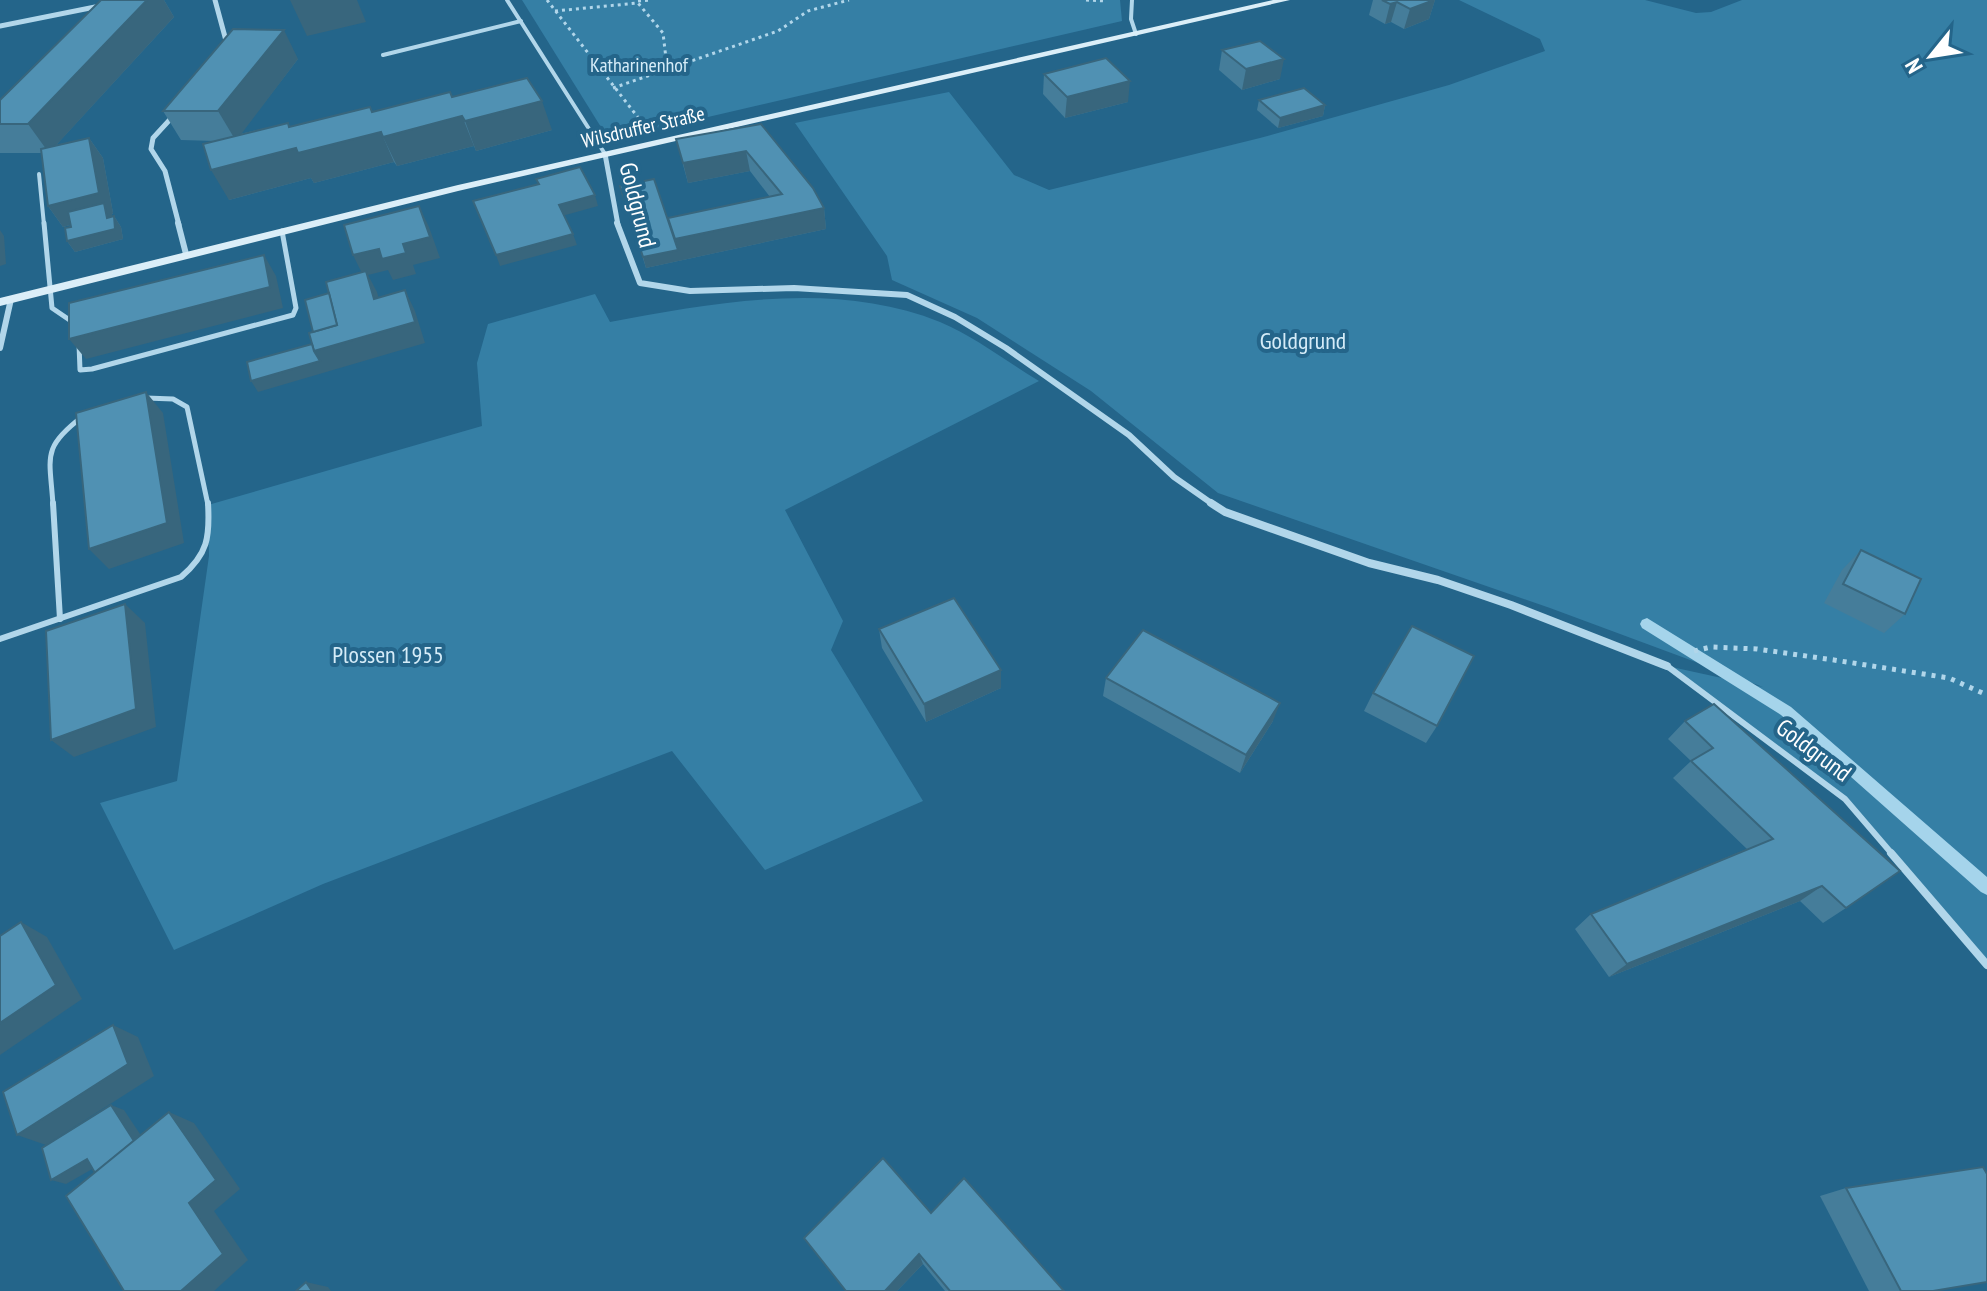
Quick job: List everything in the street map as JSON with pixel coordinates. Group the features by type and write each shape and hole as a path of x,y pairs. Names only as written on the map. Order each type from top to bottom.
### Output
{"main road":[{"name":"Wilsdruffer Straße","path":"5,301 186,254 605,154 1285,0"}],"street":[{"path":"215,0 228,49"},
{"path":"0,26 115,3"},
{"path":"181,108 153,138 151,149 165,171 186,254"},
{"name":"Goldgrund","path":"605,154 619,232 640,283 690,291 794,288 907,295 955,317 1006,348 1129,435 1174,477 1225,512 1369,563 1438,580 1511,605 1667,666"},
{"name":"Wilsdruffer Straße","path":"0,348 5,301"}],"lane":[{"path":"507,0 605,154"},
{"path":"1132,0 1131,19 1136,34"},
{"path":"383,55 521,21"},
{"path":"39,174 52,308 78,326"},
{"path":"79,340 80,370 92,369 293,315 296,308 282,231"},
{"path":"0,639 181,577 201,558 209,537 207,504 187,407 173,399 137,399"},
{"path":"60,619 50,451 57,436 95,411"},
{"name":"Goldgrund","path":"1667,666 1845,799 1987,965"}],"path":[{"path":"547,0 613,88 659,142"},
{"path":"555,11 651,0"},
{"path":"613,88 778,31 808,11 849,0"},
{"path":"1086,0 1107,2"},
{"path":"638,1 663,33 667,67"},
{"path":"1711,647 1757,649 1949,678 1987,695"}],"green space":[{"name":"Katharinenhof","path":"522,0 1120,0 1122,21 609,140"},
{"name":"Goldgrund","path":"1459,0 1645,0 1696,13 1711,12 1742,0 1987,0 1987,965 1845,799 1667,666 1763,687 1550,608 1218,493 1091,391 977,318 892,280 887,256 795,123 949,92 1014,175 1049,190 1260,138 1449,85 1545,51 1540,39"},
{"name":"Plossen 1955","path":"595,294 610,322 734,302 776,299 859,301 900,309 953,328 1039,381 785,510 843,621 831,650 923,801 765,870 672,751 323,884 174,950 100,803 177,781 209,556 208,505 482,426 477,363 488,324"}],"building":[{"path":"101,0 147,0 28,124 0,124 0,100"},
{"path":"1382,0 1434,0 1410,9 1397,2 1390,4"},
{"path":"233,29 284,30 218,111 163,111"},
{"path":"1260,41 1284,59 1246,69 1222,50"},
{"path":"1106,58 1130,81 1067,97 1044,74"},
{"path":"527,78 542,101 465,121 462,116 383,137 381,132 298,153 296,148 211,170 203,144 370,107 372,112 450,92 452,97"},
{"path":"1304,88 1325,105 1280,118 1259,100"},
{"path":"761,124 813,188 824,208 675,239 668,218 782,194 746,151 683,163 676,139"},
{"path":"89,138 99,193 48,206 41,149"},
{"path":"580,167 595,195 559,205 573,234 496,255 473,201 539,184 536,179"},
{"path":"654,179 678,250 643,257 620,186"},
{"path":"104,203 107,218 114,216 115,229 67,241 65,228 71,227 68,212"},
{"path":"419,206 430,237 403,244 406,253 382,259 379,249 353,255 344,225"},
{"path":"264,255 270,287 69,339 69,303"},
{"path":"366,271 374,299 405,290 415,322 314,351 309,333 337,325 326,282"},
{"path":"329,293 337,325 313,332 305,300"},
{"path":"312,344 320,361 251,381 247,362"},
{"path":"146,392 167,523 89,549 76,413"},
{"path":"1861,550 1921,579 1905,614 1843,584"},
{"path":"954,598 1001,670 924,704 879,629"},
{"path":"125,604 136,709 51,740 46,631"},
{"path":"1412,626 1474,656 1437,726 1373,693"},
{"path":"1143,630 1280,703 1246,755 1106,678"},
{"path":"1714,704 1900,871 1846,908 1822,886 1627,964 1591,914 1773,839 1691,761 1713,748 1685,721"},
{"path":"21,922 56,985 0,1023 0,936"},
{"path":"113,1025 128,1064 17,1135 3,1092"},
{"path":"111,1105 134,1141 95,1173 87,1159 51,1180 42,1148"},
{"path":"169,1112 216,1180 189,1203 223,1254 181,1291 124,1291 66,1196"},
{"path":"883,1158 931,1213 964,1178 1064,1291 950,1291 919,1254 885,1291 846,1291 804,1238"},
{"path":"1983,1167 1987,1174 1987,1282 1933,1291 1901,1291 1846,1188"},
{"path":"306,1282 312,1291 296,1291"}],"waterway":[{"path":"1647,624 1786,711 1987,887"}]}
